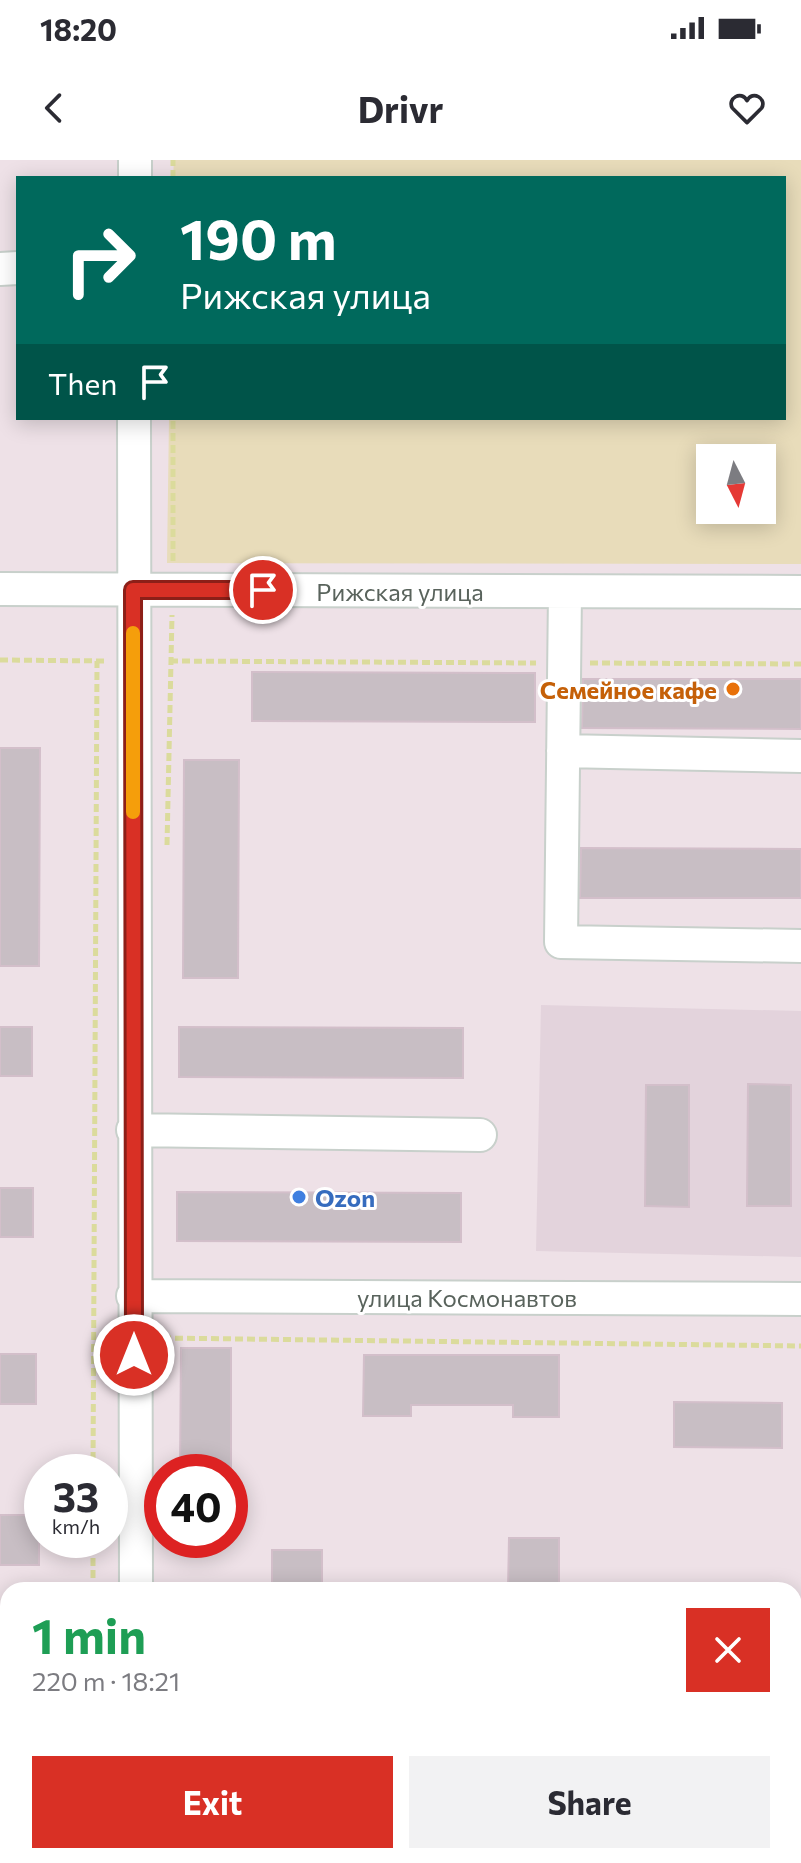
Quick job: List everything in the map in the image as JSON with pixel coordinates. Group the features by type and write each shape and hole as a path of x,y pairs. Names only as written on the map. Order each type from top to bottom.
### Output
{"street":[{"path":"134,420 133,1296 136,1582"},
{"name":"Рижская улица","path":"0,589 801,592"},
{"path":"565,592 561,942 801,946"},
{"path":"563,751 801,756"},
{"path":"133,1130 480,1135"},
{"name":"улица Космонавтов","path":"133,1296 801,1299"}],"path":[{"path":"0,660 801,664"},
{"path":"93,1454 97,661"},
{"path":"158,1338 801,1346"},
{"path":"93,1558 93,1582"}],"shaded area":[{"path":"174,160 801,160 801,564 167,563 169,420 786,420 786,176 173,176"},
{"path":"541,1005 801,1011 801,1257 536,1251"}],"building":[{"path":"252,672 535,673 535,722 252,721"},
{"path":"583,679 801,679 801,729 582,728"},
{"path":"0,748 40,748 39,966 0,966"},
{"path":"184,760 239,760 238,978 183,978"},
{"path":"581,848 801,849 801,898 580,898"},
{"path":"0,1027 32,1027 32,1076 0,1076"},
{"path":"179,1027 463,1028 463,1078 179,1077"},
{"path":"748,1084 791,1085 791,1206 747,1206"},
{"path":"646,1085 689,1085 689,1207 645,1206"},
{"path":"0,1188 33,1188 33,1237 0,1237"},
{"path":"177,1192 461,1193 461,1242 177,1241"},
{"path":"181,1348 231,1348 231,1454 180,1454"},
{"path":"0,1354 36,1354 36,1404 0,1404"},
{"path":"364,1355 559,1355 559,1417 513,1417 513,1405 411,1405 411,1416 363,1416"},
{"path":"674,1402 782,1403 782,1448 674,1447"},
{"path":"0,1515 24,1515 24,1558 39,1558 39,1565 0,1565"},
{"path":"509,1538 559,1538 559,1582 508,1582"},
{"path":"272,1550 322,1550 322,1582 272,1582"}],"slow traffic":[{"path":"133,633 133,812"}],"place":[{"name":"Семейное кафе","path":"733,689"},
{"name":"Ozon","path":"299,1197"}],"route":[{"path":"134,1355 133,590 263,590"}]}
